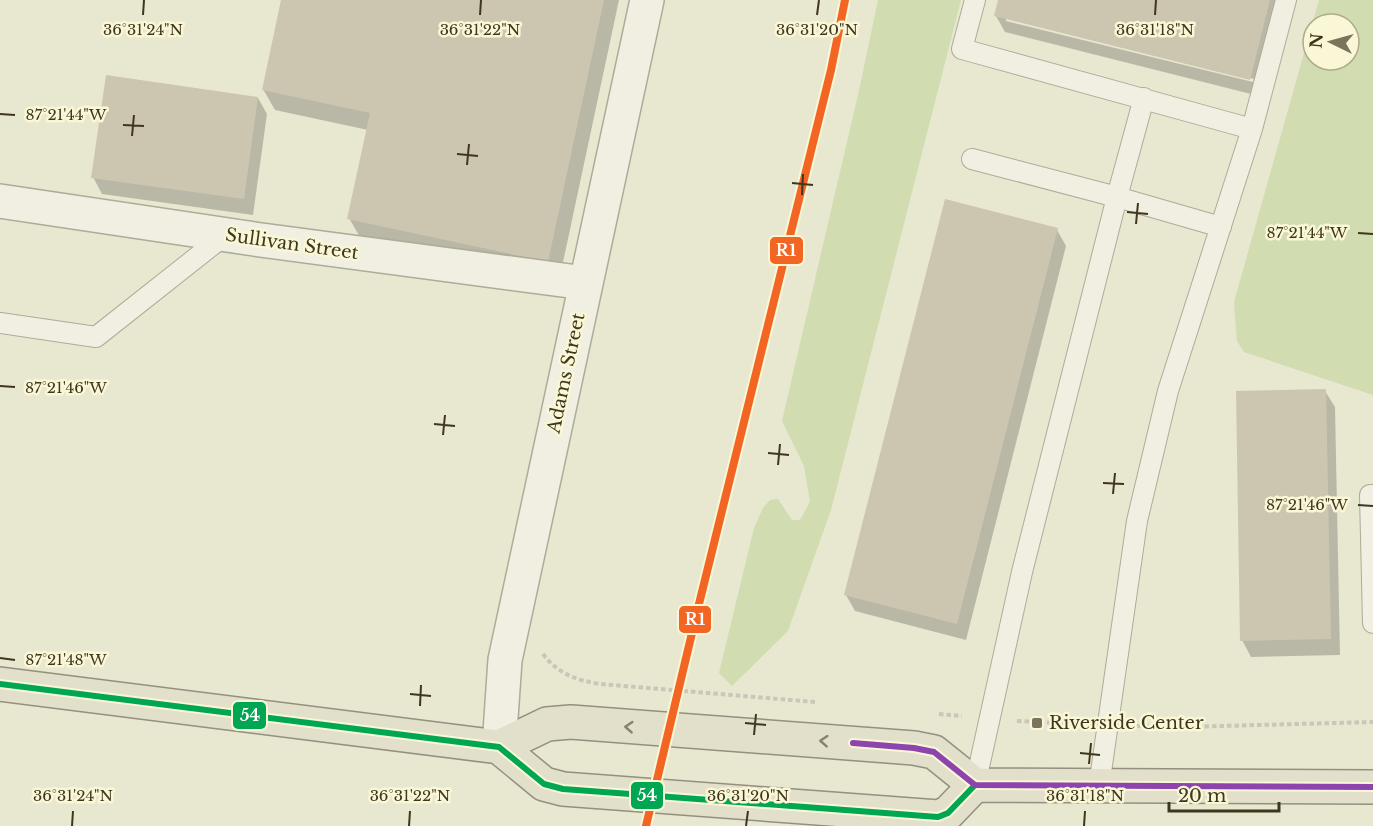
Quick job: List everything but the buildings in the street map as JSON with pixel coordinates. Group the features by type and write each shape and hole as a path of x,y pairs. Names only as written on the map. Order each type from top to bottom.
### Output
{"highway":[{"path":"0,684 499,747 544,784 563,789 938,817 948,813 975,785"},
{"path":"499,747 547,724 571,722 914,748 934,752 975,785 1373,787"}],"street":[{"name":"Adams Street","path":"499,747 505,660 647,0"},
{"name":"Sullivan Street","path":"0,201 225,235 585,283"}],"lane":[{"path":"975,0 962,50 1252,129"},
{"path":"1099,786 1140,511 1168,391 1252,129 1286,0"},
{"path":"975,785 1022,572 1144,98"},
{"path":"972,159 1221,227"},
{"path":"0,323 96,337 225,235"},
{"path":"1373,495 1370,495 1373,623"}],"path":[{"path":"538,645 550,664 578,680 600,684 820,703"},
{"path":"933,714 1037,723 1182,727 1373,722"}],"green space":[{"path":"878,0 961,0 831,510 788,631 732,686 719,673 754,528 763,508 770,500 778,499 792,520 800,520 810,502 804,466 782,421"},
{"path":"1319,0 1373,0 1373,395 1244,352 1237,341 1234,302 1301,64 1301,72 1361,72 1361,12 1316,12"}],"transit line":[{"name":"R1","path":"646,826 831,70 845,0"},
{"name":"54","path":"0,684 499,747 544,784 563,789 938,817 948,813 975,785"},
{"path":"853,743 934,752 975,785 1373,787"}],"place":[{"name":"Riverside Center","path":"1037,723"}]}
